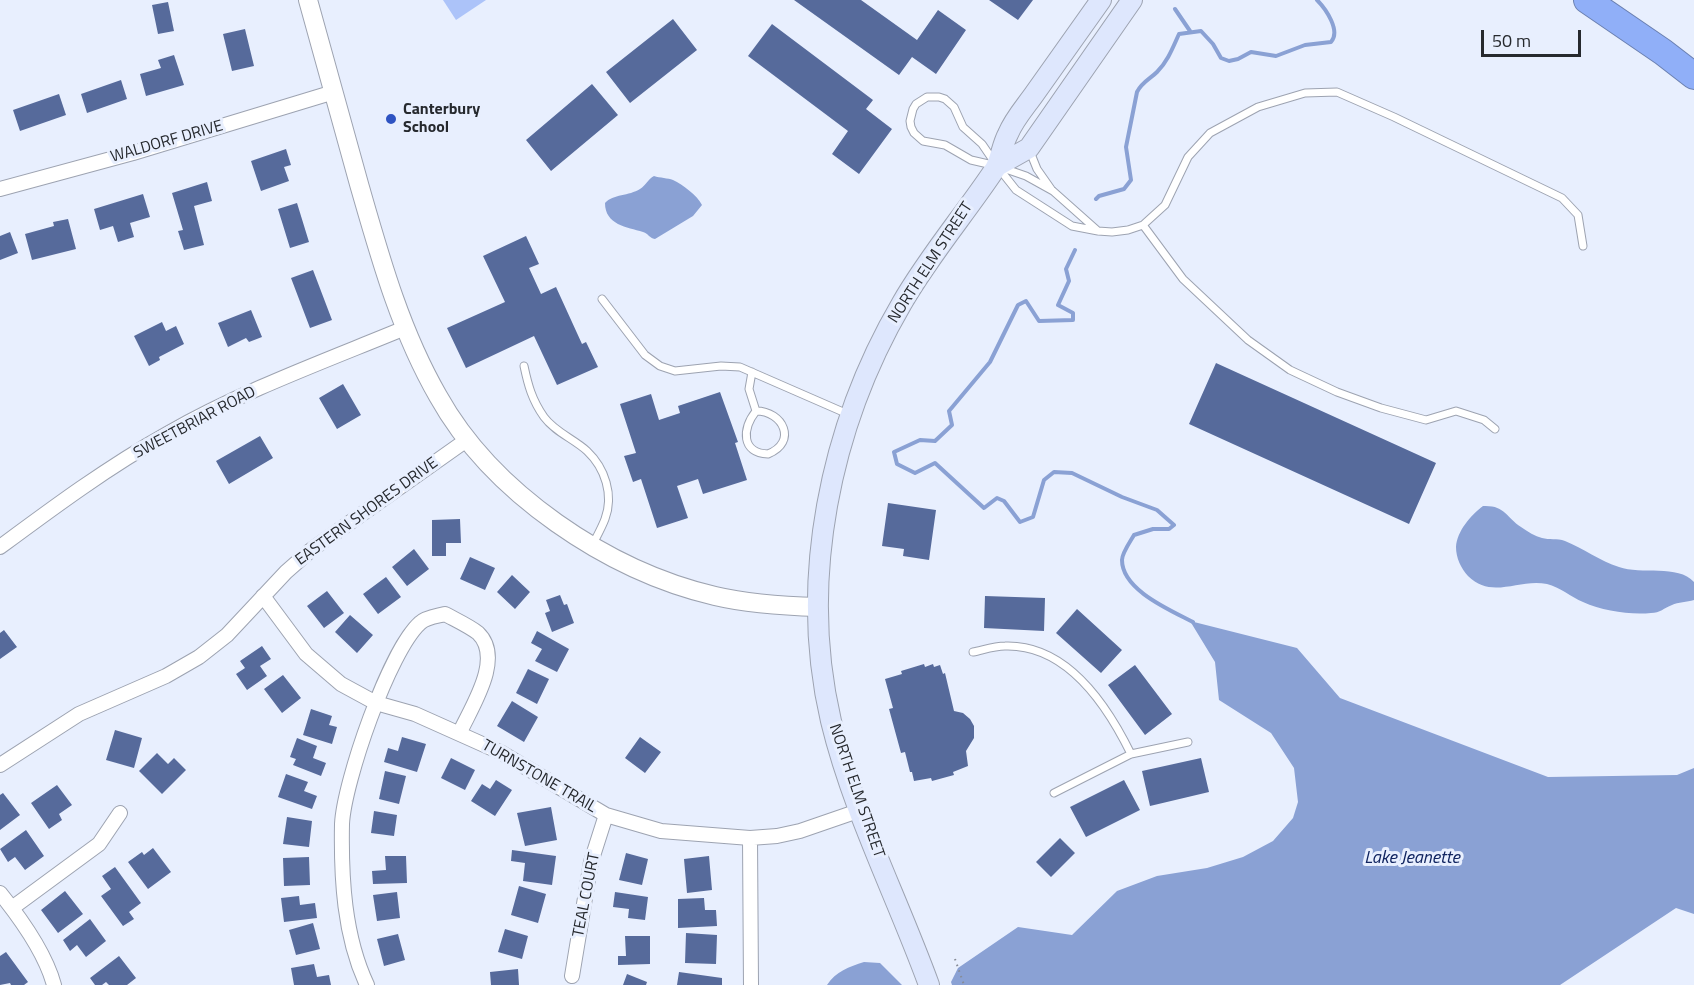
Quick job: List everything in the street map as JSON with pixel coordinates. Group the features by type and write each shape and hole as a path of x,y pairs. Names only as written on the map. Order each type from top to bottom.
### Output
{"highway":[{"path":"1587,0 1694,76"}],"main road":[{"name":"NORTH ELM STREET","path":"929,985 843,762 831,720 821,655 818,607 826,512 850,415 870,364 903,301 997,166 1008,133 1101,0"},
{"name":"NORTH ELM STREET","path":"997,166 1029,148 1132,0"}],"street":[{"path":"308,0 377,249 405,328 439,399 468,439 538,510 591,546 640,571 681,587 714,596 776,606 818,607"},
{"name":"WALDORF DRIVE","path":"0,189 133,153 334,92"},
{"name":"SWEETBRIAR ROAD","path":"0,547 83,486 167,433 247,393 405,328"},
{"name":"EASTERN SHORES DRIVE","path":"0,765 79,714 166,676 199,657 227,635 286,572 311,550 468,439"},
{"name":"TURNSTONE TRAIL","path":"263,596 306,654 341,684 376,703 415,714 460,732 500,752 606,815 661,831 750,838 800,831 861,810"},
{"path":"367,985 356,962 346,911 342,822 352,776 376,703 393,663 407,638 422,621 446,614 478,634 488,650 488,670 460,732"},
{"path":"12,908 99,844 120,813"},
{"name":"TEAL COURT","path":"572,976 591,862 606,815"},
{"path":"750,838 751,985"},
{"path":"0,892 43,958 54,985"}],"lane":[{"path":"1053,191 1026,176 997,166 971,160 953,148 918,138 910,121 910,115 916,104 933,96 939,96 950,102 963,127 982,144 997,166 1016,190 1072,226 1098,231 1128,230 1143,225 1165,205 1188,157 1209,133 1258,107 1305,93 1337,92 1562,198 1578,215 1583,246"},
{"path":"1029,148 1040,174 1053,191 1098,231"},
{"path":"1143,225 1184,279 1248,340 1290,370 1337,392 1381,408 1426,420 1456,411 1484,420 1495,429"},
{"path":"602,299 645,355 660,366 675,371 721,366 740,367 850,415"},
{"path":"524,366 530,395 545,419 563,435 587,451 604,473 609,498 606,517 591,546"},
{"path":"752,372 749,389 756,411"},
{"path":"756,411 769,413 783,426 784,440 781,446 768,454 755,451 746,438 749,421 756,411"},
{"path":"973,652 1005,646 1040,651 1070,669 1098,700 1131,754"},
{"path":"1054,793 1131,754 1188,742"}],"path":[{"path":"955,959 964,985"}],"shaded area":[{"path":"443,0 486,0 456,20"}],"water":[{"path":"654,176 677,182 693,194 702,205 693,216 655,239 613,221 606,210 605,203 612,198 640,189"},
{"path":"1483,506 1496,507 1521,527 1537,536 1565,541 1619,567 1679,573 1694,582 1694,600 1674,604 1654,613 1626,613 1591,605 1547,584 1487,587 1477,583 1461,566 1456,547 1465,524"},
{"name":"Lake Jeanette","path":"1190,621 1297,648 1340,698 1548,777 1677,775 1694,768 1694,914 1676,908 1560,985 952,985 951,982 958,968 1018,927 1072,935 1117,891 1157,876 1207,868 1243,857 1273,841 1293,818 1298,802 1294,768 1271,733 1219,700 1215,662"},
{"path":"864,962 880,963 902,985 827,985 839,973"}],"building":[{"path":"794,0 861,0 917,40 938,10 966,30 936,74 912,57 899,75"},
{"path":"989,0 1033,0 1018,20"},
{"path":"168,2 174,31 158,34 152,5"},
{"path":"673,19 697,50 630,103 606,72"},
{"path":"772,24 873,100 866,109 892,129 859,174 832,154 848,131 748,56"},
{"path":"245,29 254,66 232,71 223,34"},
{"path":"174,55 184,85 146,96 140,74 161,68 158,60"},
{"path":"121,80 127,99 87,113 81,94"},
{"path":"592,84 618,115 551,171 526,140"},
{"path":"59,94 66,115 20,131 13,110"},
{"path":"286,149 291,165 284,167 289,181 261,191 251,161"},
{"path":"207,182 212,201 194,206 204,245 184,250 178,231 183,230 172,193"},
{"path":"143,194 150,217 130,223 134,237 118,242 113,226 100,230 94,209"},
{"path":"297,203 309,242 290,248 278,209"},
{"path":"68,219 76,249 32,260 25,234 54,226 53,222"},
{"path":"10,232 18,253 0,260 0,236"},
{"path":"526,236 539,264 529,268 541,294 556,287 582,344 586,342 598,367 557,385 534,336 466,368 447,328 505,302 483,256"},
{"path":"313,270 332,320 310,328 291,278"},
{"path":"251,310 262,337 249,342 246,338 228,347 218,323"},
{"path":"162,322 166,331 176,326 184,344 159,357 160,360 149,366 134,336"},
{"path":"1216,363 1436,463 1409,524 1189,424"},
{"path":"343,384 361,415 337,429 319,398"},
{"path":"720,392 738,442 735,443 747,480 703,494 698,479 677,486 688,518 657,528 641,479 633,482 624,456 636,453 620,404 651,394 659,420 680,413 678,406"},
{"path":"260,436 273,458 229,484 216,461"},
{"path":"888,503 936,510 929,560 903,556 904,549 882,546"},
{"path":"460,519 461,543 446,543 446,556 432,556 432,520"},
{"path":"414,549 429,569 407,586 392,567"},
{"path":"470,557 495,568 485,590 460,579"},
{"path":"512,575 530,592 515,609 497,592"},
{"path":"386,577 401,597 378,614 363,594"},
{"path":"327,591 344,613 324,628 307,606"},
{"path":"560,595 564,605 567,604 574,623 552,632 545,613 550,611 546,600"},
{"path":"985,596 1045,598 1044,631 984,628"},
{"path":"1077,609 1122,650 1101,673 1056,633"},
{"path":"350,615 373,635 357,653 335,632"},
{"path":"4,630 17,647 0,659 0,633"},
{"path":"537,631 569,649 557,672 535,661 542,649 531,643"},
{"path":"262,646 271,659 260,666 267,676 247,690 236,674 245,668 240,661"},
{"path":"924,664 925,667 933,664 934,667 940,665 943,674 945,673 954,711 963,713 970,719 974,726 974,738 966,751 968,766 953,772 954,775 932,781 931,778 914,781 905,752 901,753 889,709 893,708 885,679"},
{"path":"1135,665 1172,714 1145,735 1108,685"},
{"path":"528,669 549,679 537,704 516,693"},
{"path":"283,675 301,698 282,713 264,689"},
{"path":"512,701 538,717 524,742 497,726"},
{"path":"311,709 332,716 329,725 337,727 332,744 303,735"},
{"path":"115,730 142,738 134,768 106,760"},
{"path":"402,737 426,744 417,772 384,762 388,748 398,751"},
{"path":"640,737 661,752 645,773 625,758"},
{"path":"297,738 317,746 313,758 326,763 321,776 293,765 296,759 290,757"},
{"path":"157,753 168,764 174,758 186,770 162,794 139,771"},
{"path":"451,758 475,770 465,790 441,778"},
{"path":"1201,758 1209,792 1150,806 1142,771"},
{"path":"385,771 406,776 399,804 379,799"},
{"path":"286,774 308,782 304,791 317,796 312,809 278,797"},
{"path":"496,780 512,790 495,816 471,801 482,784 490,789"},
{"path":"1124,780 1140,810 1086,837 1070,807"},
{"path":"57,785 72,805 59,814 62,820 49,829 31,803"},
{"path":"3,793 20,815 0,830 0,795"},
{"path":"551,807 557,840 525,846 517,813"},
{"path":"374,811 397,815 394,836 371,833"},
{"path":"287,817 312,821 309,847 283,844"},
{"path":"26,830 44,856 25,870 15,857 8,862 0,849"},
{"path":"1060,838 1075,853 1051,877 1036,862"},
{"path":"153,848 171,872 148,889 128,862 142,852 144,855"},
{"path":"512,850 556,856 552,885 523,881 525,863 511,861"},
{"path":"626,853 648,859 642,885 619,880"},
{"path":"385,856 406,856 407,883 373,884 372,871 386,870"},
{"path":"709,856 712,890 687,893 684,859"},
{"path":"309,857 310,885 284,886 283,858"},
{"path":"115,867 141,903 129,912 134,919 123,926 101,896 111,889 102,876"},
{"path":"519,886 546,894 538,923 511,915"},
{"path":"65,891 83,914 58,933 41,910"},
{"path":"397,892 400,918 377,921 373,895"},
{"path":"615,892 648,897 645,920 628,918 629,909 613,907"},
{"path":"299,896 300,905 315,903 317,918 284,922 281,898"},
{"path":"704,898 705,910 716,910 717,926 678,928 678,899"},
{"path":"90,919 106,941 86,957 77,945 70,951 63,940"},
{"path":"313,923 320,949 296,955 289,930"},
{"path":"505,929 528,936 522,959 498,952"},
{"path":"686,933 717,935 716,964 685,963"},
{"path":"398,934 405,960 384,966 377,939"},
{"path":"625,936 650,936 650,964 618,965 618,956 626,956"},
{"path":"6,952 28,982 24,985 11,985 10,983 0,985 0,956"},
{"path":"119,956 136,978 127,985 109,985 106,982 102,985 95,985 90,978"},
{"path":"314,964 317,977 329,975 331,985 294,985 291,968"},
{"path":"518,969 519,985 491,985 490,972"},
{"path":"679,972 722,978 722,985 677,985"},
{"path":"627,974 647,982 646,985 623,985"}],"waterway":[{"path":"1096,199 1099,196 1124,189 1131,180 1126,147 1137,92 1164,63 1179,34 1201,31 1213,44 1221,58 1229,61 1251,52 1276,56 1305,45 1331,42 1334,37 1333,26 1328,14 1317,0"},
{"path":"1175,9 1190,31"},
{"path":"1075,250 1066,269 1069,281 1058,305 1073,313 1073,320 1039,321 1026,301 1018,305 990,362 949,411 952,425 935,441 920,440 894,452 897,464 915,473 935,463 984,508 997,498 1004,501 1020,522 1033,517 1044,480 1054,472 1072,473 1122,497 1157,510 1174,525 1169,529 1153,529 1134,535 1122,557 1124,571 1138,590 1160,605 1193,622"}],"place":[{"name":"Canterbury School","path":"391,119"}]}
